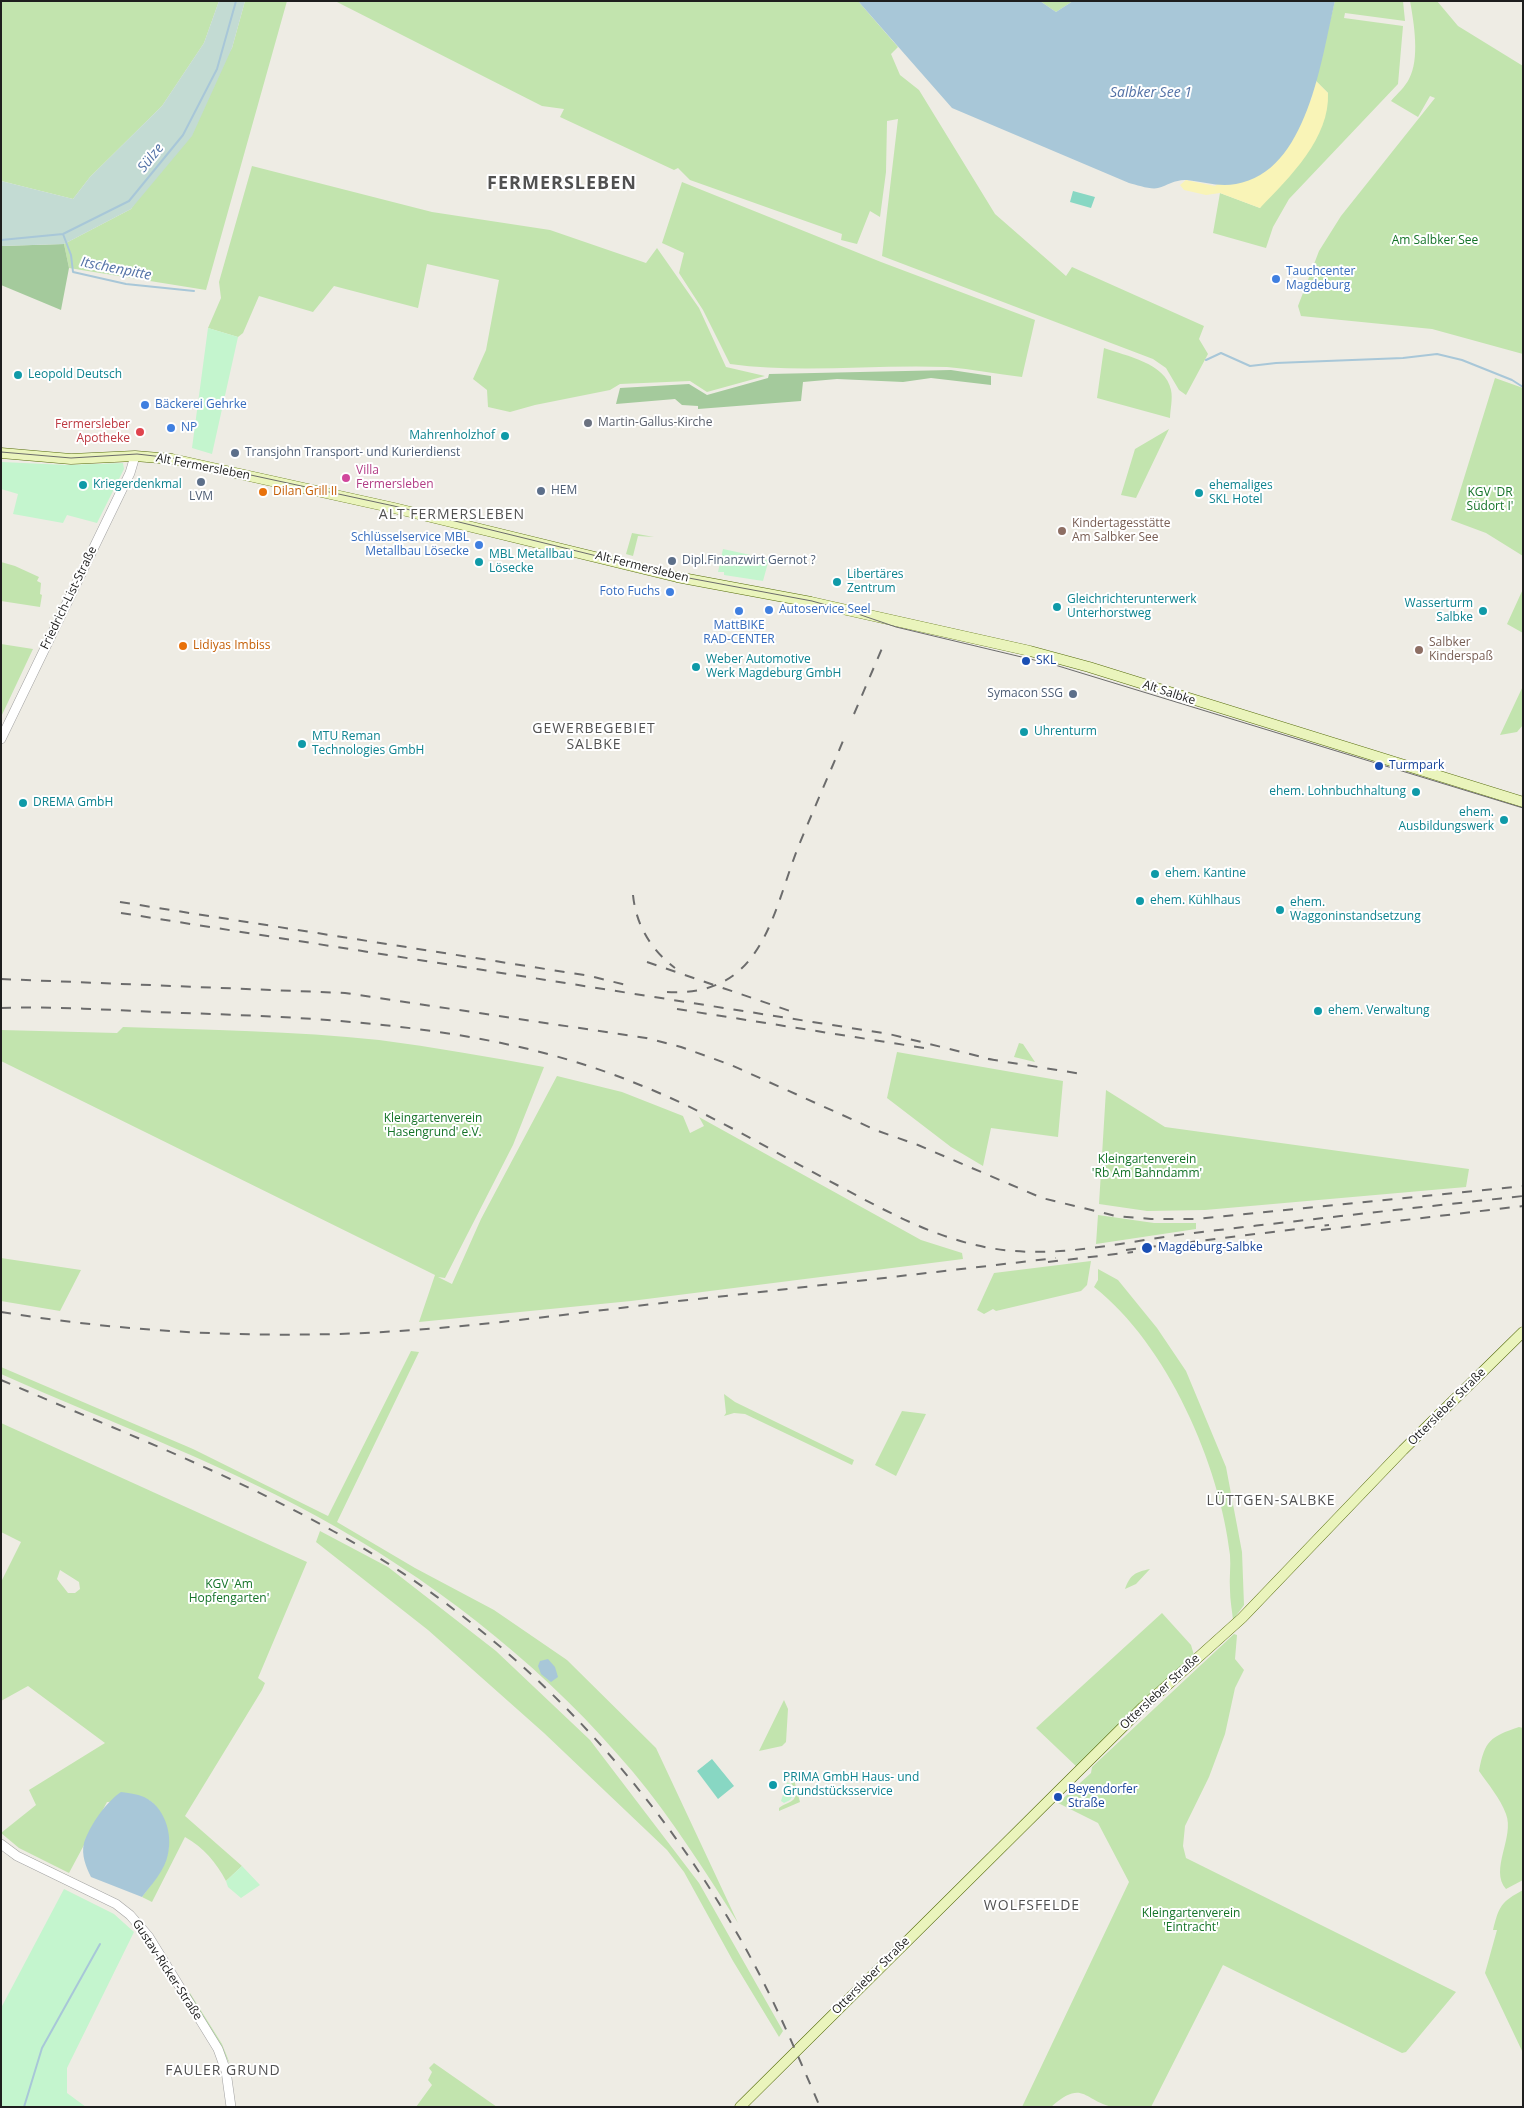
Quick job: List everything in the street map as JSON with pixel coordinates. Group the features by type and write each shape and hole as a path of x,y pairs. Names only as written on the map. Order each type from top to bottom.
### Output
{"main road":[{"name":"Alt Fermersleben","path":"1,454 71,459 135,456 179,460 522,538 678,577 811,602"},
{"name":"Alt Salbke","path":"811,602 1060,659 1523,802"},
{"name":"Ottersleber Straße","path":"740,2107 1143,1707 1242,1618 1403,1450 1523,1332"}],"street":[{"name":"Friedrich-List-Straße","path":"1,739 130,473 135,456"},
{"name":"Gustav-Ricker-Straße","path":"1,1844 22,1859 119,1906 136,1920 218,2049 226,2071 231,2107"}],"green space":[{"path":"1,1 219,1 204,43 162,106 90,177 73,199 1,181"},
{"path":"245,1 287,1 206,290 69,268 64,244 131,209 232,48"},
{"path":"335,1 858,1 898,47 891,54 900,75 919,90 995,214 1066,276 1072,267 1204,326 1199,339 1208,354 1186,395 1179,390 1166,368 1153,359 882,256 898,119 887,121 886,172 880,217 870,211 857,244 841,240 842,234 690,180 678,168 674,170 560,117 564,109 542,106"},
{"path":"1040,1 1073,1 1056,12"},
{"path":"1335,1 1403,1 1405,21 1345,13 1344,18 1403,26 1398,84 1289,199 1273,227 1266,248 1213,233 1220,193 1260,208 1328,93 1315,80"},
{"name":"Am Salbker See","path":"1410,1 1437,1 1458,26 1523,66 1523,354 1432,329 1301,316 1298,306 1319,251 1341,216 1435,98 1430,96 1418,117 1391,101 1407,82 1414,61 1415,41"},
{"path":"252,166 432,212 550,230 646,263 657,248 699,308 726,367 765,376 707,392 690,381 620,384 610,390 510,412 488,407 487,390 473,379 486,350 499,280 427,264 418,308 334,286 313,312 259,296 243,333 238,337 208,328 221,298 219,282"},
{"path":"682,182 881,262 1035,320 1022,377 947,367 811,369 730,364 703,310 679,273 684,253 662,243"},
{"path":"1073,191 1095,197 1091,208 1070,202"},
{"path":"64,244 69,268 61,310 1,285 1,246"},
{"path":"208,328 238,337 212,454 192,448"},
{"path":"1104,348 1144,362 1162,373 1168,381 1171,390 1170,418 1097,398"},
{"path":"951,370 991,376 991,385 931,378 903,382 837,379 803,382 801,401 698,409 698,406 682,405 675,399 616,404 620,388 689,384 707,395 768,378 769,374"},
{"name":"KGV 'DR Südort I'","path":"1495,378 1523,388 1523,556 1486,533 1451,520"},
{"path":"1169,429 1136,498 1121,495 1135,449"},
{"path":"2,462 67,465 123,463 124,469 97,523 67,515 63,523 13,514 18,494 1,489"},
{"path":"632,533 654,537 638,536 633,556 626,554"},
{"path":"723,549 769,559 763,581 724,575 724,572 718,572"},
{"path":"1,562 39,577 37,581 41,583 40,594 42,595 40,607 1,601"},
{"path":"1523,589 1523,633 1507,624"},
{"path":"1,644 33,649 1,717"},
{"path":"1523,686 1523,725 1517,732 1500,735"},
{"name":"Kleingartenverein 'Hasengrund' e.V.","path":"123,1027 283,1033 379,1040 544,1067 513,1145 445,1278 438,1277 452,1284 481,1219 557,1076 622,1092 683,1116 690,1133 704,1126 699,1117 921,1240 962,1253 963,1259 631,1301 419,1322 435,1275 1,1061 1,1030 117,1033"},
{"path":"1019,1043 1023,1044 1035,1062 1014,1057"},
{"path":"897,1052 1063,1081 1058,1137 991,1128 983,1166 951,1147 887,1098"},
{"name":"Kleingartenverein 'Rb Am Bahndamm'","path":"1106,1090 1165,1127 1469,1169 1466,1187 1205,1210 1147,1211 1099,1204"},
{"path":"1098,1215 1154,1223 1196,1223 1196,1229 1096,1244"},
{"path":"1,1258 81,1270 60,1311 1,1301"},
{"path":"1091,1261 1087,1285 1081,1291 996,1311 993,1309 984,1314 977,1310 994,1273"},
{"path":"1098,1269 1118,1280 1157,1328 1186,1371 1226,1467 1242,1552 1244,1605 1233,1620 1230,1594 1230,1555 1224,1520 1215,1483 1202,1446 1186,1409 1145,1340 1120,1311 1094,1287 1098,1280"},
{"path":"411,1351 419,1352 337,1522 415,1568 494,1610 567,1660 656,1748 738,1923 675,1827 633,1772 601,1736 532,1668 457,1607 418,1578 378,1552 336,1527 255,1484 1,1374 1,1367 193,1449 328,1516"},
{"path":"724,1394 735,1402 854,1460 852,1465 745,1414 734,1413 724,1416 726,1413"},
{"path":"902,1411 926,1414 896,1476 875,1465"},
{"name":"KGV 'Am Hopfengarten'","path":"1,1423 307,1562 258,1678 265,1683 262,1690 185,1816 242,1866 226,1881 209,1856 185,1837 152,1902 142,1897 165,1862 169,1844 162,1816 149,1800 107,1802 69,1873 19,1848 1,1833 36,1805 29,1790 105,1743 28,1686 1,1701 1,1582 21,1542 1,1532","holes":["60,1570 79,1582 80,1589 75,1593 68,1593 57,1579"]},
{"path":"320,1531 388,1567 496,1651 590,1740 699,1883 783,2031 779,2037 733,1961 684,1872 667,1850 544,1733 428,1630 316,1542"},
{"path":"1150,1569 1136,1584 1125,1589 1129,1580 1134,1575 1140,1571"},
{"path":"1162,1613 1191,1645 1194,1655 1077,1767 1036,1728"},
{"name":"Kleingartenverein 'Eintracht'","path":"1234,1634 1237,1635 1235,1659 1244,1670 1235,1688 1225,1734 1209,1777 1185,1826 1183,1846 1186,1858 1456,1992 1406,2052 1402,2053 1223,1965 1151,2107 1112,2107 1077,2093 1070,2094 1051,2107 1022,2107 1129,1882 1098,1823 1058,1803 1091,1773 1092,1767"},
{"path":"784,1700 788,1709 786,1742 782,1746 759,1751"},
{"path":"1519,1727 1523,1728 1523,1880 1506,1889 1501,1881 1500,1872 1507,1833 1508,1823 1506,1814 1479,1771 1484,1752 1490,1741 1501,1734"},
{"path":"712,1759 734,1786 718,1799 697,1771"},
{"path":"789,1776 793,1776 800,1802 779,1811 779,1808 794,1799 796,1793"},
{"path":"787,1782 792,1785 795,1794 784,1803 781,1801"},
{"path":"242,1866 260,1885 241,1898 228,1887 226,1881"},
{"path":"64,1889 114,1914 134,1932 67,2068 67,2093 86,2107 1,2107 1,2008"},
{"path":"1523,1890 1523,2053 1485,1973 1497,1930 1493,1930 1499,1910 1505,1902"},
{"path":"189,1994 222,2044 230,2064"},
{"path":"434,2063 497,2107 416,2107 432,2085 428,2080 432,2072 429,2068"}],"shaded area":[{"path":"219,1 245,1 232,48 192,136 131,209 64,244 1,246 1,181 73,199 90,177 162,106 204,43"}],"sand":[{"path":"1315,80 1328,93 1327,110 1322,126 1306,156 1260,208 1220,193 1206,195 1184,190 1180,185 1186,180 1215,186 1311,100"}],"water":[{"name":"Salbker See 1","path":"858,1 1040,1 1056,12 1073,1 1335,1 1317,81 1307,110 1295,136 1280,158 1260,175 1236,184 1217,185 1183,180 1155,188 1129,183 952,108"},
{"path":"548,1659 555,1667 558,1677 551,1682 541,1674 538,1666 540,1661"},
{"path":"121,1792 141,1796 151,1801 162,1813 168,1829 169,1846 164,1866 142,1897 91,1877 84,1856 84,1843 94,1822 104,1808"}],"waterway":[{"name":"Sülze","path":"1,240 63,234 129,201 183,135 217,69 236,1"},
{"name":"Itschenpitte","path":"63,234 71,255 73,272 126,284 194,291"},
{"path":"1206,360 1221,353 1250,366 1276,363 1403,358 1437,354 1462,360 1512,380 1523,387"},
{"path":"24,2107 42,2048 100,1944"}],"tram line":[{"path":"1,452 71,458 137,454 172,458 394,506 678,576 812,601 896,627 1055,665 1523,808"}],"railway":[{"path":"854,714 883,646"},
{"path":"667,992 699,990 723,982 743,967 758,949 769,927 797,850 843,741"},
{"path":"633,895 637,917 646,936 666,961 675,968"},
{"path":"120,902 590,976 626,985"},
{"path":"121,913 889,1034 994,1060"},
{"path":"647,962 790,1011"},
{"path":"1,979 345,993 646,1038 681,1047 731,1065 878,1131 918,1145 1042,1198 1116,1216 1151,1219 1197,1219 1523,1186"},
{"path":"1,1008 92,1009 357,1022 473,1038 530,1050 586,1065 640,1085 690,1107 892,1214 949,1238 990,1248 1015,1251 1066,1251 1193,1233 1523,1196"},
{"path":"677,1009 924,1048"},
{"path":"988,1059 1082,1074"},
{"path":"1321,1230 1523,1206"},
{"path":"1126,1250 1329,1225"},
{"path":"1048,1262 1133,1252"},
{"path":"1,1312 126,1328 210,1333 294,1335 419,1330 1056,1258"},
{"path":"1,1380 211,1470 333,1531 396,1569 456,1611 513,1658 566,1708 616,1762 662,1819 704,1879 742,1942 763,1982 793,2044 820,2107"}],"place":[{"name":"Tauchcenter Magdeburg","path":"1276,279"},
{"name":"Leopold Deutsch","path":"18,375"},
{"name":"Bäckerei Gehrke","path":"145,405"},
{"name":"Martin-Gallus-Kirche","path":"588,423"},
{"name":"NP","path":"171,428"},
{"name":"Fermersleber Apotheke","path":"140,432"},
{"name":"Mahrenholzhof","path":"505,436"},
{"name":"Transjohn Transport- und Kurierdienst","path":"235,453"},
{"name":"Villa Fermersleben","path":"346,478"},
{"name":"LVM","path":"201,482"},
{"name":"Kriegerdenkmal","path":"83,485"},
{"name":"HEM","path":"541,491"},
{"name":"Dilan Grill II","path":"263,492"},
{"name":"ehemaliges SKL Hotel","path":"1199,493"},
{"name":"Kindertagesstätte Am Salbker See","path":"1062,531"},
{"name":"Schlüsselservice MBL Metallbau Lösecke","path":"479,545"},
{"name":"Dipl.Finanzwirt Gernot ?","path":"672,561"},
{"name":"MBL Metallbau Lösecke","path":"479,562"},
{"name":"Libertäres Zentrum","path":"837,582"},
{"name":"Foto Fuchs","path":"670,592"},
{"name":"Gleichrichterunterwerk Unterhorstweg","path":"1057,607"},
{"name":"Autoservice Seel","path":"769,610"},
{"name":"MattBIKE RAD-CENTER","path":"739,611"},
{"name":"Wasserturm Salbke","path":"1483,611"},
{"name":"Lidiyas Imbiss","path":"183,646"},
{"name":"Salbker Kinderspaß","path":"1419,650"},
{"name":"SKL","path":"1026,661"},
{"name":"Weber Automotive Werk Magdeburg GmbH","path":"696,667"},
{"name":"Symacon SSG","path":"1073,694"},
{"name":"Uhrenturm","path":"1024,732"},
{"name":"MTU Reman Technologies GmbH","path":"302,744"},
{"name":"Turmpark","path":"1379,766"},
{"name":"ehem. Lohnbuchhaltung","path":"1416,792"},
{"name":"DREMA GmbH","path":"23,803"},
{"name":"ehem. Ausbildungswerk","path":"1504,820"},
{"name":"ehem. Kantine","path":"1155,874"},
{"name":"ehem. Kühlhaus","path":"1140,901"},
{"name":"ehem. Waggoninstandsetzung","path":"1280,910"},
{"name":"ehem. Verwaltung","path":"1318,1011"},
{"name":"Magdeburg-Salbke","path":"1147,1248"},
{"name":"PRIMA GmbH Haus- und Grundstücksservice","path":"773,1785"},
{"name":"Beyendorfer Straße","path":"1058,1797"}],"district":[{"name":"FERMERSLEBEN","path":"562,184"},
{"name":"ALT FERMERSLEBEN","path":"452,515"},
{"name":"GEWERBEGEBIET SALBKE","path":"594,738"},
{"name":"LÜTTGEN-SALBKE","path":"1271,1501"},
{"name":"WOLFSFELDE","path":"1032,1906"},
{"name":"FAULER GRUND","path":"223,2071"}]}
